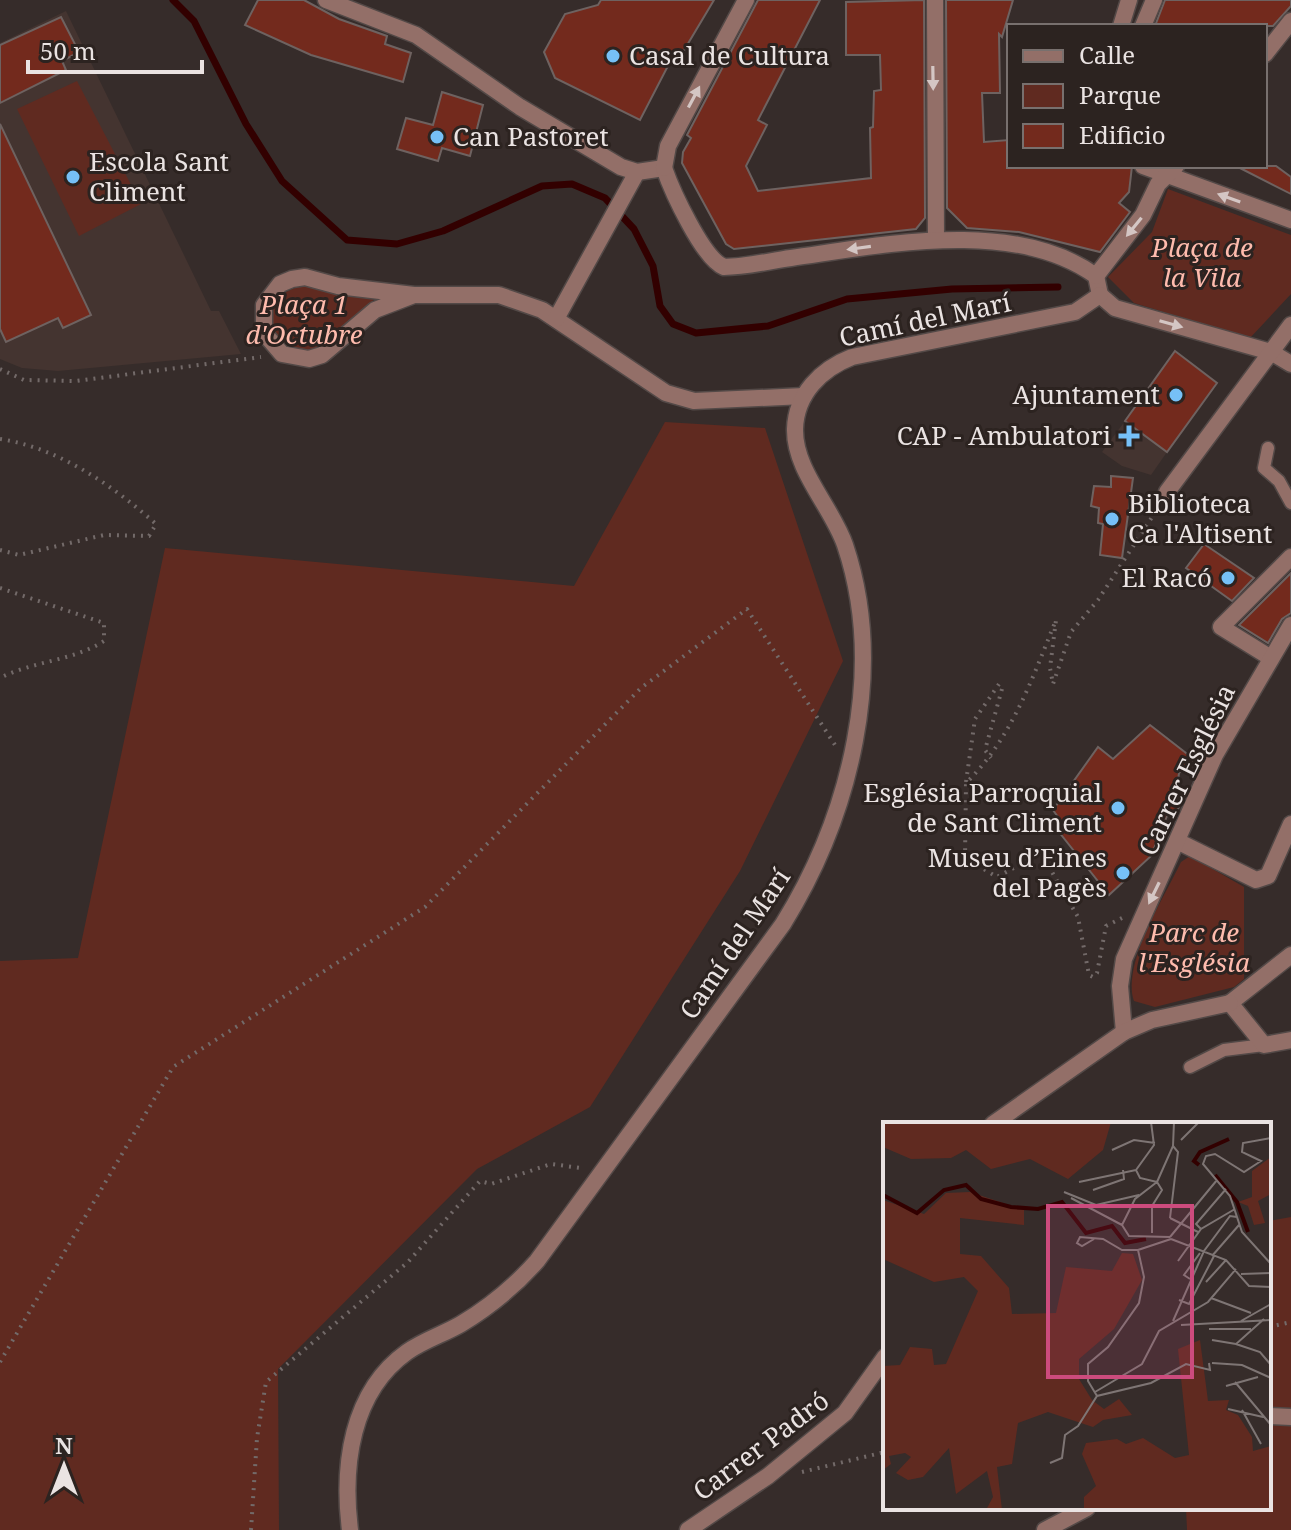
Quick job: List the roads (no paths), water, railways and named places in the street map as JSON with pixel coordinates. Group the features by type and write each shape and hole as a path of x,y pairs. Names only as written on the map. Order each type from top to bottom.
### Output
{"street":[{"path":"326,0 416,35 520,107 621,167 637,172 664,168"},
{"path":"746,0 668,146 664,168 707,252 717,264 724,267 936,240 1029,248 1083,267 1096,276 1100,295 1115,308 1271,352 1291,364"},
{"path":"935,0 936,240"},
{"path":"1122,24 1129,0"},
{"path":"1144,24 1154,0"},
{"path":"1267,51 1291,21"},
{"path":"556,319 637,172"},
{"path":"1096,276 1143,215 1158,184 1172,172 1291,220"},
{"path":"414,295 375,310 322,355 309,359 282,354 264,333 264,305 280,284 305,277 338,286 414,295 512,297 556,319 650,385 680,397 719,401 804,396"},
{"name":"Camí del Marí","path":"350,1530 351,1447 358,1417 373,1387 409,1350 461,1324 506,1295 554,1239 801,895 829,833 849,767 861,677 859,609 844,542 798,451 795,425 804,396 825,369 852,357 1075,312 1100,295"},
{"path":"1167,492 1291,325"},
{"path":"1271,658 1221,627 1291,557"},
{"name":"Carrer Església","path":"1124,1032 1121,971 1138,927 1179,842 1215,755 1291,625"},
{"path":"1179,842 1256,880 1268,876 1286,855 1291,824"},
{"path":"996,1122 1124,1032 1152,1020 1230,1003 1291,955"},
{"path":"1230,1003 1264,1045 1291,1040"},
{"name":"Carrer Padró","path":"688,1530 768,1476 856,1403 883,1360"},
{"path":"1271,1416 1291,1417"},
{"path":"1045,1530 1083,1510"}],"lane":[{"path":"1268,448 1262,462 1264,468 1279,481 1291,503"},
{"path":"1190,1067 1224,1050 1264,1045"}],"waterway":[{"path":"173,0 194,21 246,124 282,181 347,240 397,244 443,231 542,186 572,184 605,198 634,229 653,266 660,306 673,324 696,333 768,326 847,299 952,289 1058,287"}],"place":[{"name":"Casal de Cultura","path":"613,56"},
{"name":"Can Pastoret","path":"437,137"},
{"name":"Escola Sant Climent","path":"73,177"},
{"name":"Ajuntament","path":"1176,395"},
{"name":"CAP - Ambulatori","path":"1129,436"},
{"name":"Biblioteca Ca l'Altisent","path":"1112,519"},
{"name":"El Racó","path":"1228,578"},
{"name":"Església Parroquial de Sant Climent","path":"1118,808"},
{"name":"Museu d’Eines del Pagès","path":"1123,873"}],"park label":[{"name":"Plaça de la Vila","path":"1202,263"},
{"name":"Plaça 1 d'Octubre","path":"304,320"},
{"name":"Parc de l'Església","path":"1194,948"}]}
